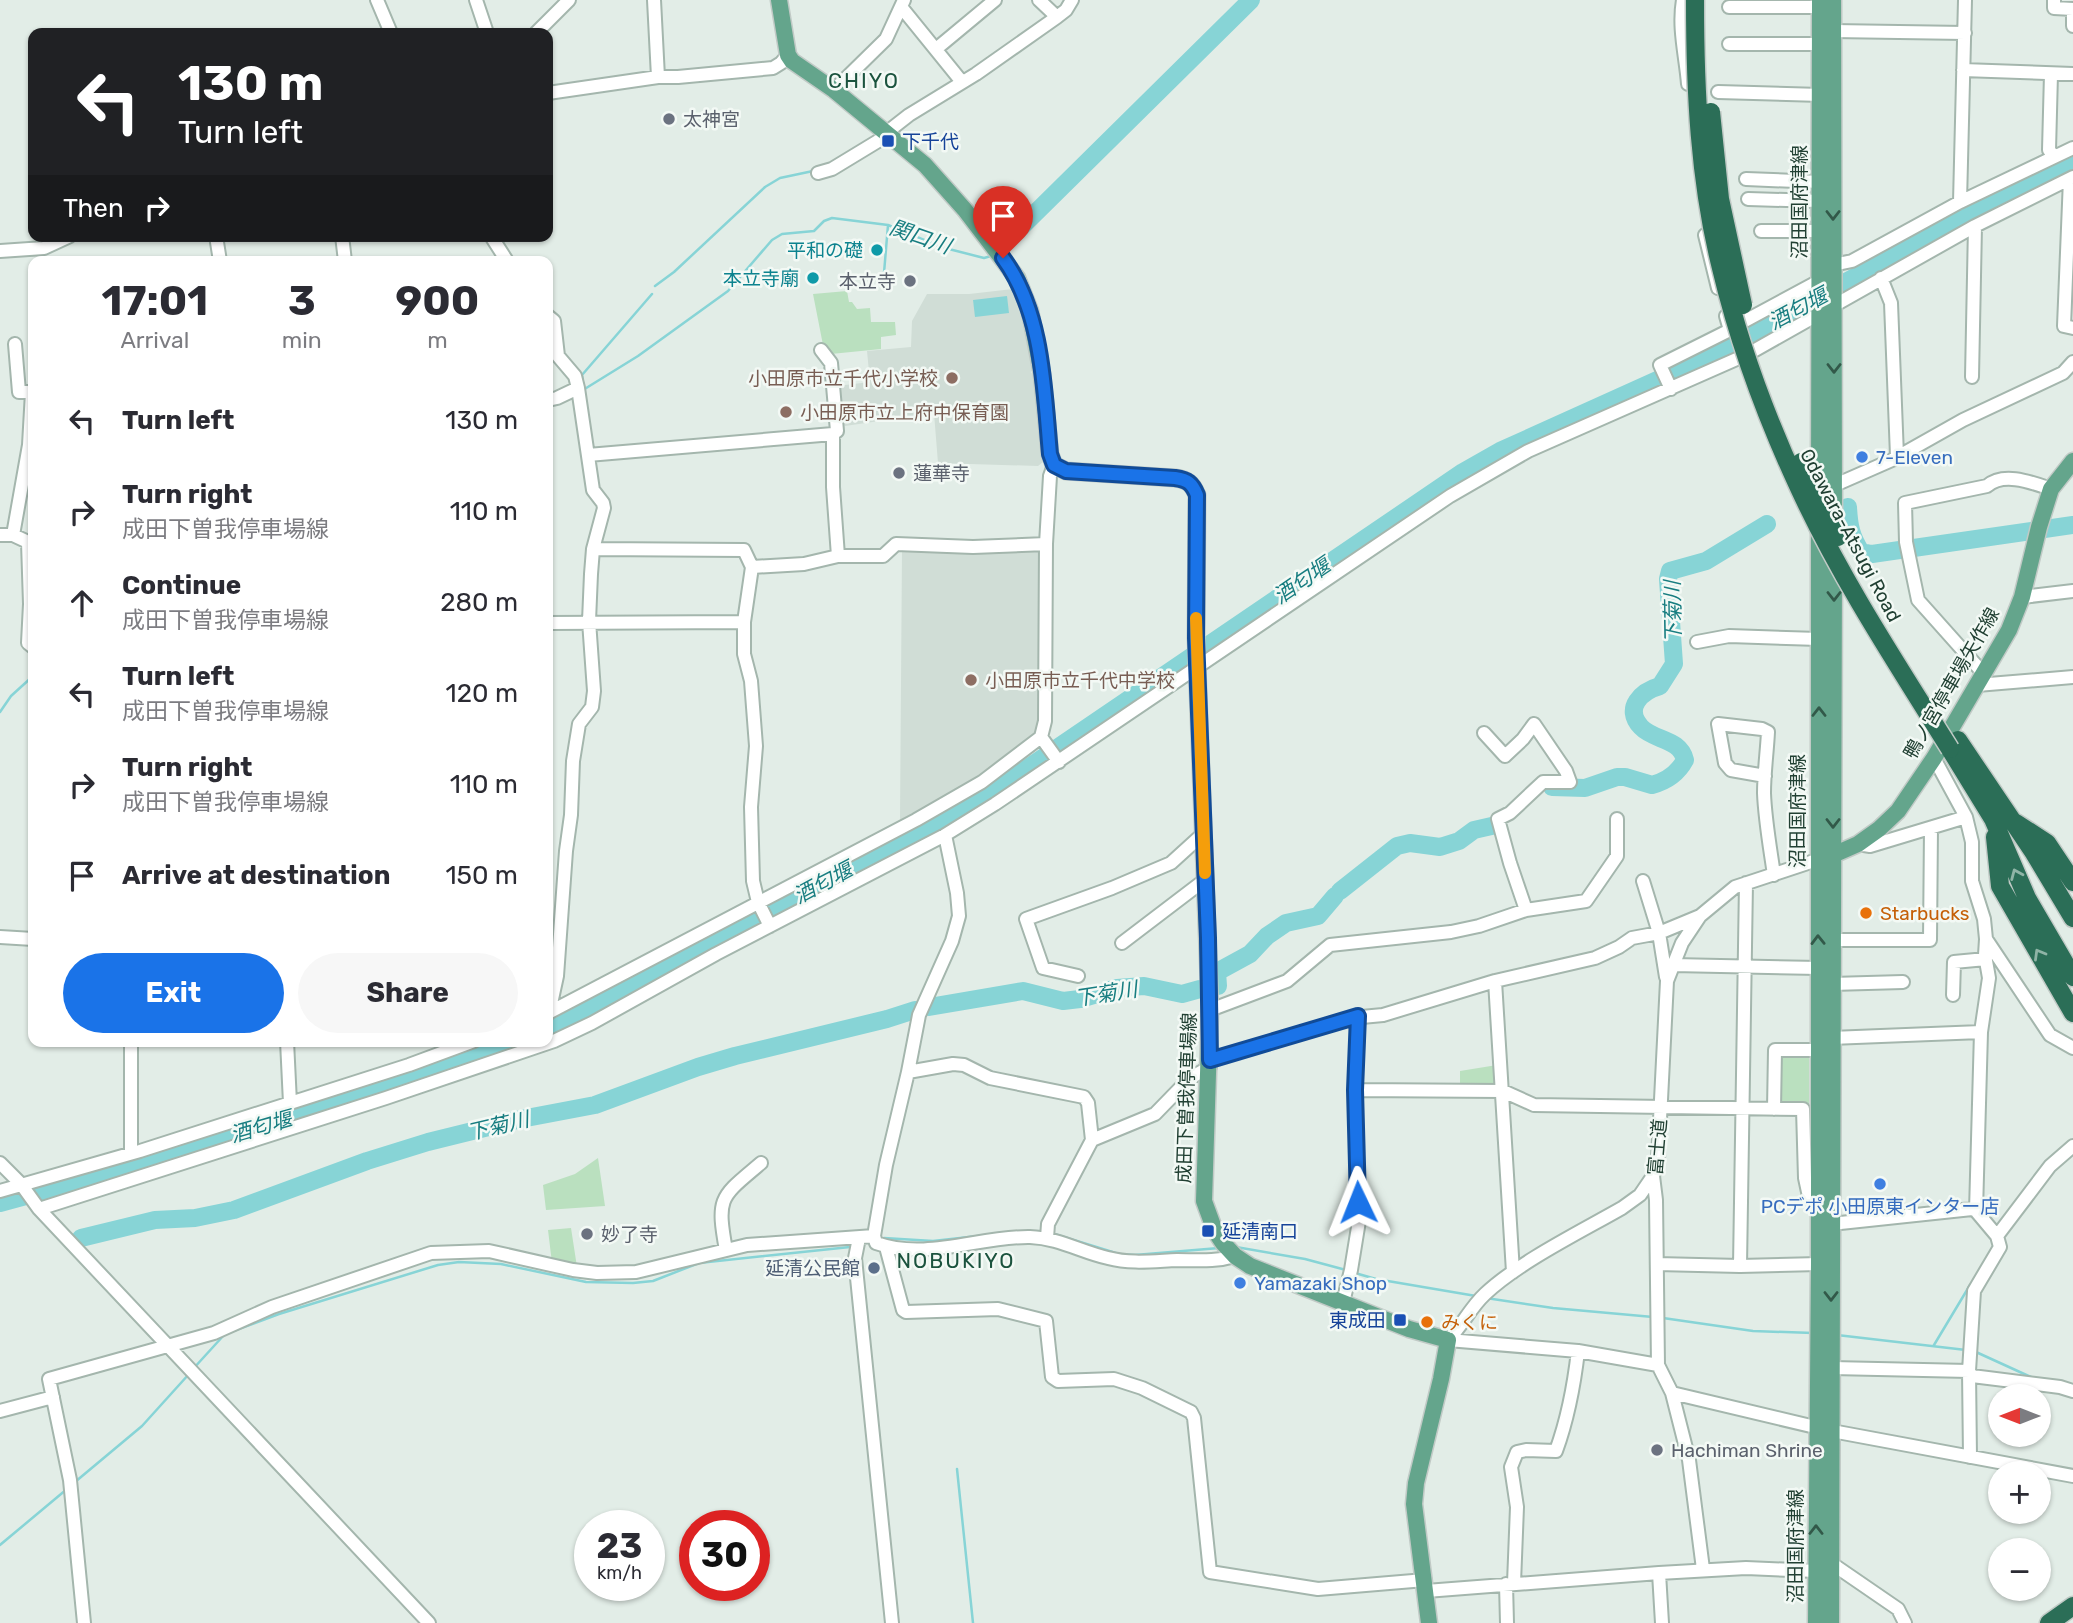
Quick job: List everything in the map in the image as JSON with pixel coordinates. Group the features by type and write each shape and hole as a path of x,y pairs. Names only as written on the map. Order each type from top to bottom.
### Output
{"highway":[{"name":"Odawara-Atsugi Road","path":"1695,0 1699,124 1708,201 1720,267 1756,384 1800,490 1823,534 1947,749 2000,818 2034,853 2073,918"},
{"name":"Odawara-Atsugi Road","path":"1707,0 1711,124 1720,199 1732,264 1746,316 1768,384 1809,481 1947,749"},
{"name":"Odawara-Atsugi Road","path":"2000,818 2047,843 2073,881"},
{"name":"Odawara-Atsugi Road","path":"2000,818 2027,898 2073,977"},
{"name":"Odawara-Atsugi Road","path":"2000,818 2000,886 2073,1013"},
{"path":"2049,1623 2073,1605"}],"main road":[{"path":"779,0 788,55 797,66 834,90 925,166 965,210 1017,278 1030,311 1042,374 1050,454 1054,465"},
{"name":"沼田国府津線","path":"1825,2 1833,31 1833,265 1826,307 1819,639 1825,858 1833,940 1831,1224 1824,1334 1824,1567 1831,1623"},
{"name":"沼田国府津線","path":"1824,1429 1832,1368 1824,1334 1819,1264 1819,968 1825,858 1835,485 1826,307 1819,284 1821,44 1825,2"},
{"name":"鴨ノ宮停車場矢作線","path":"1825,858 1858,844 1879,830 1898,811 1947,749 2009,630 2022,597 2051,489 2073,461"},
{"name":"成田下曽我停車場線","path":"1054,465 1066,471 1187,480 1193,485 1197,495 1196,638 1210,1010 1204,1201 1209,1218 1223,1243 1235,1256 1250,1266 1409,1329 1448,1340"},
{"path":"1429,1623 1415,1517 1416,1483 1448,1340"},
{"name":"沼田国府津線","path":"1816,1623 1824,1567"}],"street":[{"path":"377,0 387,28"},
{"path":"476,0 485,28"},
{"path":"541,28 569,0"},
{"path":"654,0 658,77"},
{"path":"936,49 995,0"},
{"path":"1039,0 1057,17"},
{"path":"818,173 832,169 887,134 909,115 1057,17 1066,10 1072,0"},
{"path":"1683,0 1683,52 1687,61 1698,195 1710,263 1730,330"},
{"path":"1960,202 1965,0"},
{"path":"2054,0 2054,8 2073,9 2073,26"},
{"path":"1728,7 1825,2"},
{"path":"834,90 886,39 903,4 962,82"},
{"path":"1833,31 1965,33"},
{"path":"1729,44 1821,44"},
{"path":"553,92 658,77 773,68 788,55"},
{"path":"1963,70 2073,74"},
{"path":"2051,74 2049,150 2054,156"},
{"path":"1718,92 1821,94"},
{"path":"1833,265 1852,261 1960,202 2073,148"},
{"path":"553,1041 945,835 1059,762 1450,496 1494,470 1528,452 1748,354 1826,307 1975,226 2071,178 2064,326 2073,328"},
{"path":"1746,179 1820,182"},
{"path":"1748,199 1820,201"},
{"path":"1972,377 1975,226"},
{"path":"1761,231 1820,231"},
{"path":"0,251 44,248 57,242"},
{"path":"1881,278 1891,303 1897,456"},
{"path":"1671,389 1660,365 1819,284"},
{"path":"553,320 558,356 575,376 593,490 604,508 593,549 589,621 594,691 592,708 579,724 573,761 571,815 557,976 553,992"},
{"path":"15,344 19,392 28,392"},
{"path":"588,455 833,433 837,431 831,363 821,350"},
{"path":"1835,485 2063,373 2073,362"},
{"path":"553,399 579,392"},
{"path":"833,433 833,487 838,556"},
{"path":"28,463 7,535 27,542 28,563"},
{"path":"1054,465 1050,476 1046,544 1044,740 1059,762"},
{"path":"2051,489 2019,480 1999,481 1991,482 1987,486 1905,503 1906,542 1918,600 1981,680 2073,677"},
{"path":"752,567 804,564 838,556 883,556 896,544 973,547 1046,544"},
{"path":"593,549 744,551 752,567 744,622 744,654 751,681 756,746 751,807 753,881 758,902 770,926"},
{"path":"2022,597 2073,591"},
{"path":"553,623 744,622"},
{"path":"1697,642 1730,636 1819,639"},
{"path":"1484,733 1505,756 1534,724 1566,771 1570,782 1543,782 1510,813 1498,818 1526,911"},
{"path":"1765,776 1731,771 1725,763 1718,724 1768,732 1766,827 1774,875"},
{"path":"553,1010 927,814 982,782 1044,740"},
{"path":"1947,749 1972,842 1972,881 1984,919 1989,978 1981,1032 1976,1211"},
{"path":"1858,844 1870,846 1966,817"},
{"path":"1210,1010 1287,981 1330,946 1451,932 1526,911 1586,901 1617,856 1618,819"},
{"path":"1833,940 1930,940 1931,828"},
{"path":"1078,976 1042,968 1026,919 1171,863 1204,833"},
{"path":"945,835 959,916 952,941 919,1015 886,1165 874,1236 876,1243 886,1247 935,1248 1047,1234 1103,1257 1129,1262 1218,1262 1235,1256"},
{"name":"富士道","path":"1658,1365 1656,1199 1653,1176 1658,1159 1667,981 1682,943 1700,916 1735,887 1825,858"},
{"path":"1122,943 1206,879"},
{"path":"1643,881 1659,933 1667,981"},
{"path":"1740,1266 1746,883"},
{"path":"1092,1140 1156,1114 1184,1084 1210,1064 1358,1016 1383,1015 1495,981 1595,958 1632,938 1659,933 1700,916"},
{"path":"0,937 28,939"},
{"path":"1986,939 2050,1035 2073,1048"},
{"path":"1953,995 1954,962 1986,959"},
{"path":"1673,965 1819,968"},
{"path":"1495,981 1513,1272"},
{"path":"1832,984 1903,982"},
{"path":"1343,1302 1359,1221 1355,1090 1358,1016"},
{"path":"1831,1038 1981,1032"},
{"path":"131,1047 131,1153"},
{"path":"287,1047 290,1103"},
{"path":"38,1208 386,1098 536,1047"},
{"path":"0,1191 290,1103 439,1048"},
{"path":"1774,1109 1775,1050 1819,1050"},
{"path":"908,1072 953,1063 964,1065 989,1078 1084,1097 1088,1103 1092,1140 1048,1224 1047,1234"},
{"path":"1355,1090 1503,1091 1534,1105 1803,1109 1805,1178 1808,1192 1819,1212"},
{"path":"1970,1457 1969,1371 1975,1291 1999,1241 2050,1166 2073,1146"},
{"path":"0,1163 22,1184 38,1208 429,1623"},
{"path":"726,1250 720,1213 722,1201 731,1189 761,1163"},
{"path":"1448,1340 1457,1332 1481,1297 1513,1272 1622,1208 1640,1195 1653,1176"},
{"path":"1831,1224 1972,1209 1999,1241"},
{"path":"84,1623 70,1480 49,1379 214,1333 272,1307 431,1253 489,1251 597,1273 636,1272 747,1245 874,1236"},
{"path":"859,1238 855,1258 892,1623"},
{"path":"886,1247 903,1310 906,1312 998,1309 1046,1321 1052,1377 1058,1381 1114,1379 1142,1388 1191,1412 1194,1418 1210,1573 1318,1589 1510,1584 1703,1569 1824,1567 1891,1604 1898,1609 1905,1623"},
{"path":"1657,1264 1819,1264"},
{"path":"1448,1340 1578,1351 1658,1365 1672,1393 1688,1453 1703,1569"},
{"path":"1507,1623 1517,1507 1511,1461 1517,1452 1526,1450 1556,1451 1565,1426 1578,1351"},
{"path":"1832,1368 1969,1371"},
{"path":"1969,1371 1972,1376 2073,1391"},
{"path":"1672,1393 1824,1429 2073,1476"},
{"path":"0,1411 53,1397"},
{"path":"1659,1573 1662,1623"}],"shaded area":[{"name":"小田原市立千代小学校","path":"1013,289 1025,318 1034,368 1031,372 1035,379 1043,462 1038,466 938,463 934,413 845,426 840,421 837,386 870,382 867,351 911,347 912,321 927,294 969,294"},
{"name":"小田原市立千代中学校","path":"1042,548 1042,724 997,767 904,821 900,820 902,549"}],"green space":[{"path":"847,291 849,302 857,309 870,308 871,322 895,322 896,335 881,337 881,349 831,354 823,345 813,294"},
{"path":"1778,1053 1809,1053 1809,1106 1777,1106"},
{"path":"1497,1065 1498,1087 1460,1087 1460,1071"},
{"path":"598,1158 605,1206 546,1210 543,1185 575,1174"},
{"path":"571,1228 577,1267 552,1263 548,1230"}],"water":[{"path":"1007,296 1009,313 975,317 973,300"}],"waterway":[{"name":"関口川","path":"1004,244 1251,0"},
{"name":"酒匂堰","path":"553,1027 921,835 988,795 1463,472 1500,451 1704,359 2028,183 2073,162"},
{"path":"655,286 674,272 765,187 780,178 813,171"},
{"name":"関口川","path":"583,390 638,356 728,291 772,240 782,234 814,231 824,221 832,218 888,225 941,247 984,258 991,256"},
{"path":"884,273 888,225"},
{"path":"583,383 582,375 652,294"},
{"name":"下菊川","path":"1848,507 1851,531 1861,552 1872,554 2073,525"},
{"name":"下菊川","path":"1552,787 1585,788 1617,777 1652,785 1667,779 1679,769 1685,760 1678,748 1646,732 1634,713 1634,707 1641,696 1660,686 1674,664 1668,579 1670,571 1706,561 1767,524"},
{"name":"関口川","path":"0,712 11,696 28,681"},
{"name":"下菊川","path":"1340,891 1397,846 1410,843 1440,847 1459,841 1474,830 1496,825"},
{"name":"下菊川","path":"1218,986 1217,972 1250,954 1267,936 1286,923 1318,916 1335,896"},
{"name":"下菊川","path":"929,1007 1023,991 1063,1001 1117,988 1144,986 1182,994 1200,989"},
{"name":"下菊川","path":"81,1238 155,1220 195,1218 234,1210 367,1161 428,1142 521,1119 595,1105 735,1056 915,1010"},
{"name":"酒匂堰","path":"0,1203 147,1163 316,1111 501,1047"},
{"path":"1051,1233 1119,1254 1219,1248"},
{"path":"884,1238 933,1241 978,1236"},
{"path":"236,1330 438,1265 459,1262 501,1264 586,1282 633,1283 653,1281 699,1263 850,1247"},
{"path":"1236,1247 1305,1259 1346,1270"},
{"path":"1355,1273 1476,1296"},
{"path":"1934,1345 1970,1285"},
{"path":"1486,1298 1553,1308 1653,1317"},
{"path":"1663,1318 1753,1331 1813,1333"},
{"path":"193,1369 224,1335"},
{"path":"1837,1335 1966,1350"},
{"path":"1976,1352 2033,1378"},
{"path":"75,1482 142,1426 189,1374"},
{"path":"957,1469 973,1623"},
{"path":"0,1545 67,1489"}],"slow traffic":[{"path":"1196,618 1205,873"}],"place":[{"name":"太神宮","path":"669,119"},
{"name":"下千代","path":"888,141"},
{"name":"平和の礎","path":"877,250"},
{"name":"本立寺廟","path":"813,278"},
{"name":"本立寺","path":"910,281"},
{"name":"小田原市立千代小学校","path":"952,378"},
{"name":"小田原市立上府中保育園","path":"786,412"},
{"name":"7-Eleven","path":"1862,457"},
{"name":"蓮華寺","path":"899,473"},
{"name":"小田原市立千代中学校","path":"971,680"},
{"name":"Starbucks","path":"1866,913"},
{"name":"PCデポ 小田原東インター店","path":"1880,1184"},
{"name":"延清南口","path":"1208,1231"},
{"name":"妙了寺","path":"587,1234"},
{"name":"延清公民館","path":"874,1268"},
{"name":"Yamazaki Shop","path":"1240,1283"},
{"name":"東成田","path":"1400,1320"},
{"name":"みくに","path":"1427,1322"},
{"name":"Hachiman Shrine","path":"1657,1450"}],"district":[{"name":"CHIYO","path":"864,81"},
{"name":"NOBUKIYO","path":"956,1261"}],"route":[{"path":"1003,258 1017,278 1030,311 1042,374 1050,454 1054,465 1066,471 1187,480 1193,485 1197,495 1196,638 1210,1060 1358,1016 1355,1090 1358,1202"}]}
